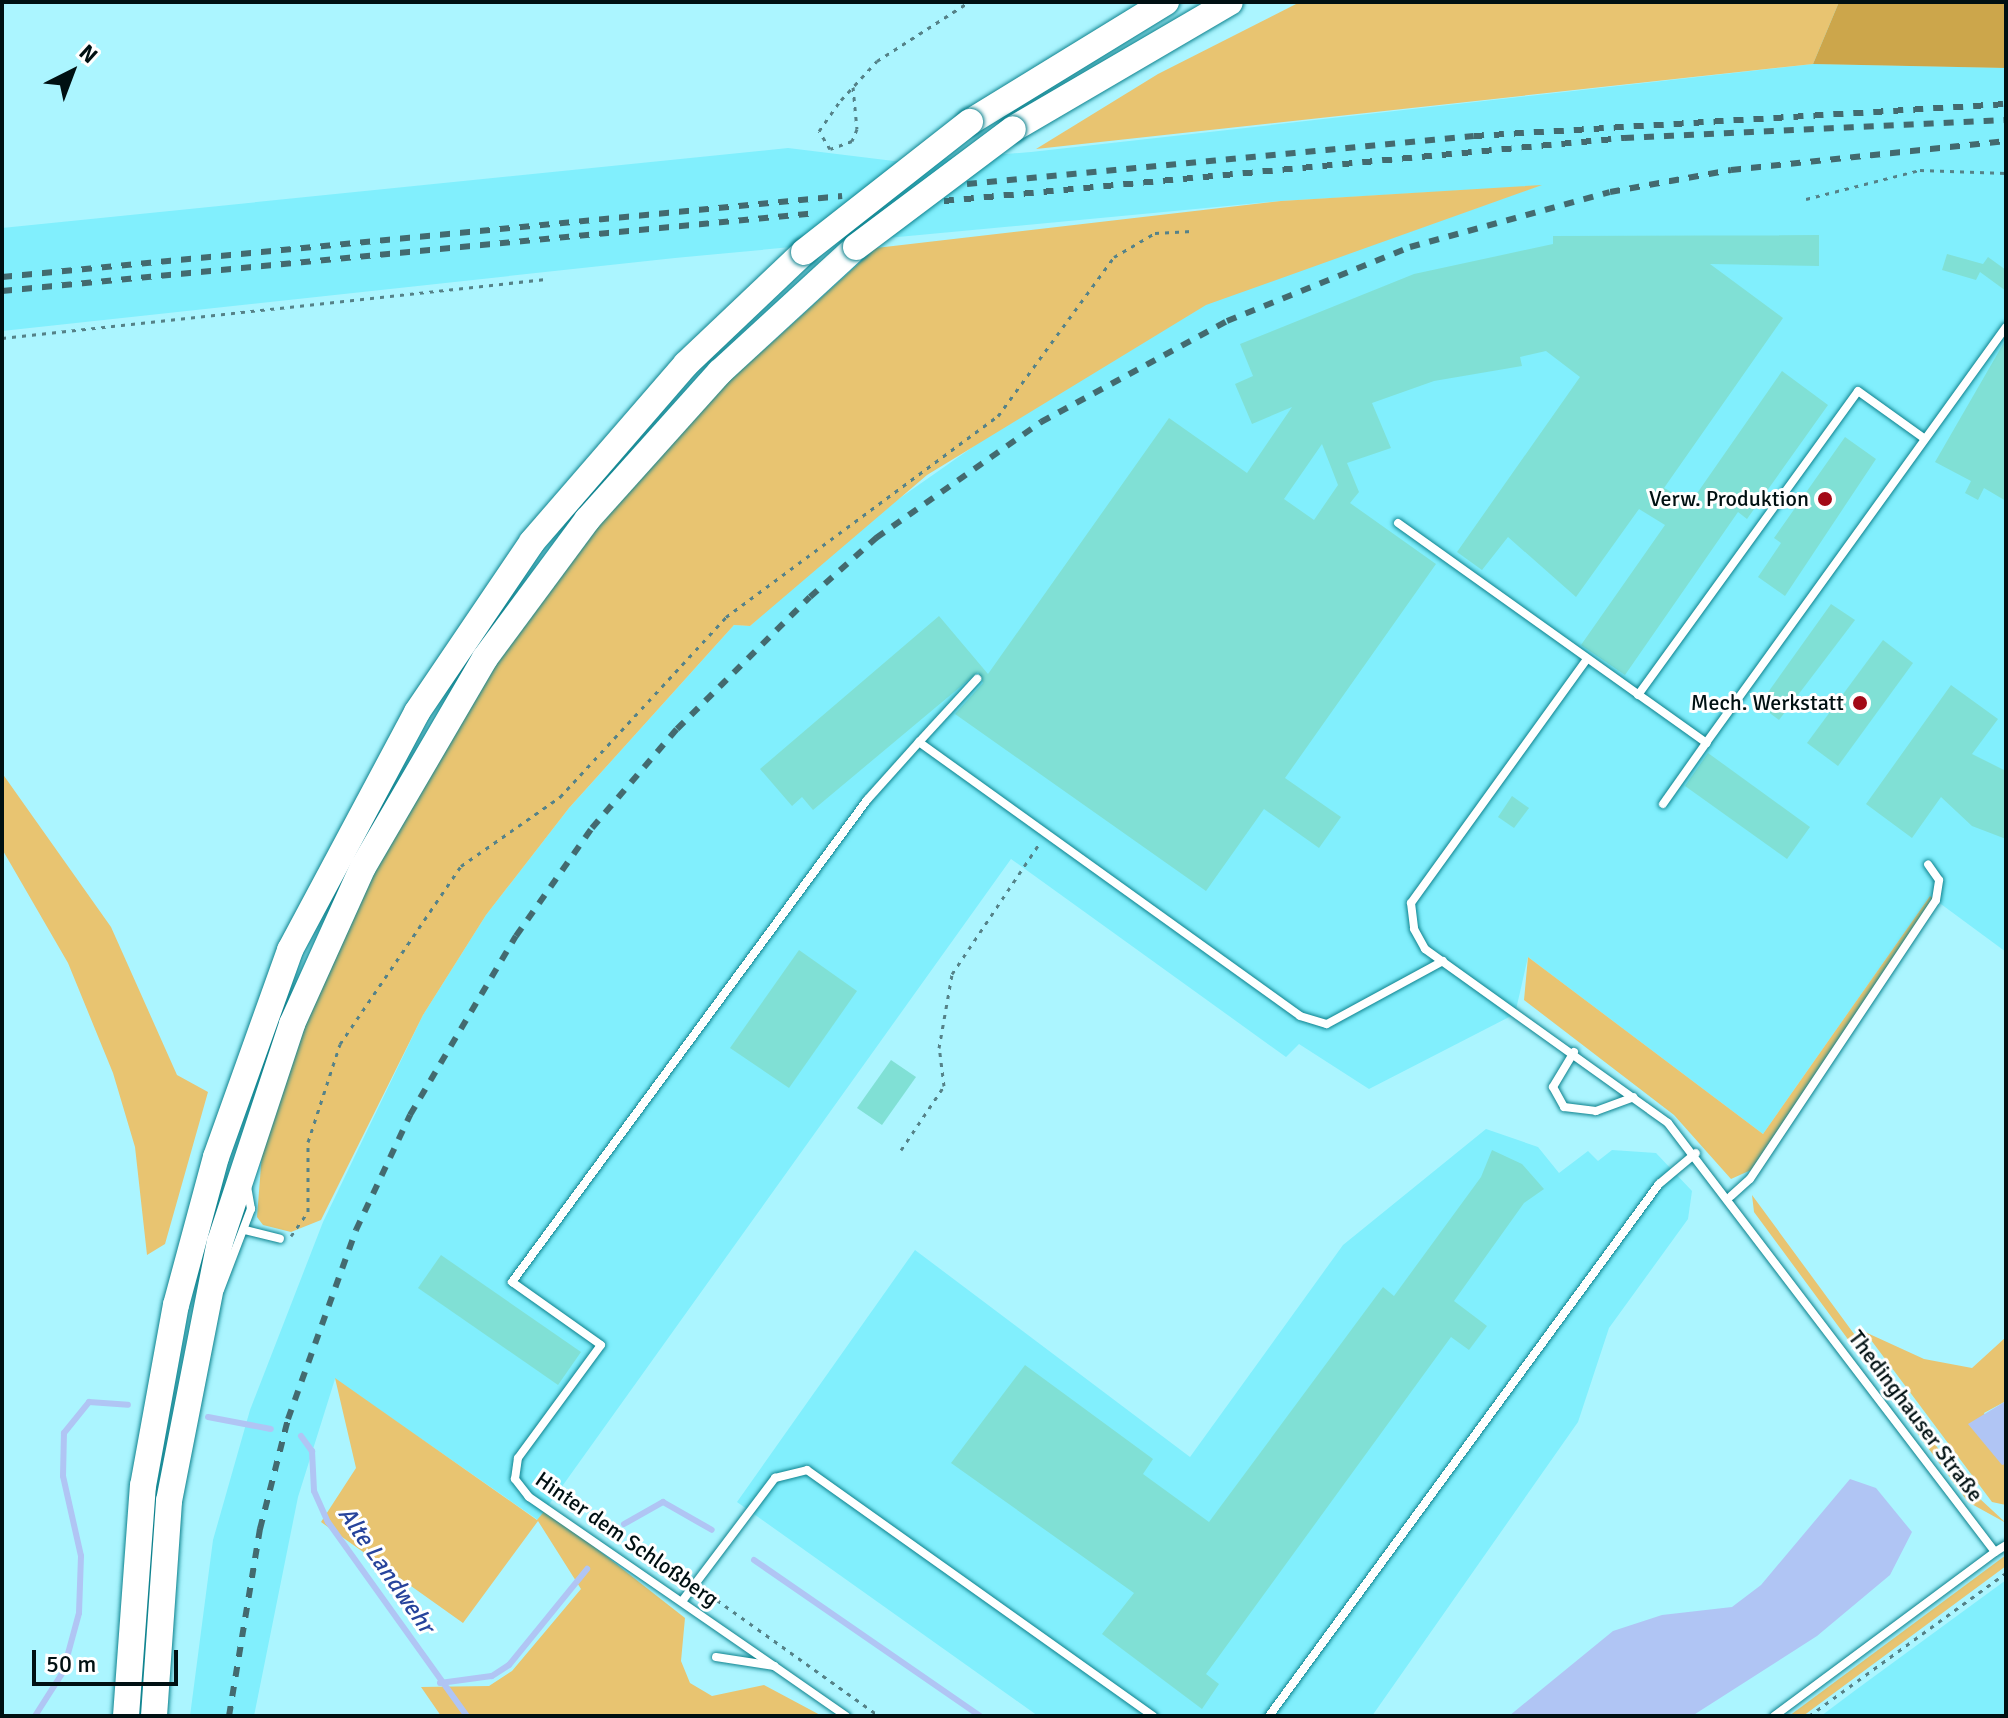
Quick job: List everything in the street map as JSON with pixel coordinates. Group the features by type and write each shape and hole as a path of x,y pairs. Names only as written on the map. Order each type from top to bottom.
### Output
{"main road":[{"path":"126,1716 143,1486 173,1319 216,1157 290,950 417,712 532,542 650,402 804,252 970,122 1166,2"},
{"path":"154,1716 169,1501 203,1313 242,1164 292,1024 363,867 485,658 630,468 739,353 856,247 1013,129 1230,2"}],"lane":[{"path":"1663,804 2006,327"},
{"path":"1638,695 1858,391 1925,439"},
{"path":"1398,523 1706,743"},
{"name":"Thedinghauser Straße","path":"1587,659 1411,903 1414,929 1443,961 1634,1097 1696,1153 1995,1552"},
{"path":"977,679 919,742 1300,1016 1327,1024 1392,996 1443,961"},
{"name":"Hinter dem Schloßberg","path":"846,1716 683,1600 529,1497 515,1479 518,1458 601,1345 512,1282 867,800 919,742"},
{"path":"1731,1196 1750,1179 1936,900 1939,880 1928,864"},
{"path":"1574,1052 1553,1087 1564,1107 1596,1111 1634,1097"},
{"path":"1269,1716 1659,1184 1696,1153"},
{"path":"203,1313 230,1276 251,1209 242,1164"},
{"path":"245,1230 280,1239"},
{"path":"683,1600 775,1478 807,1470 1153,1716"},
{"path":"1774,1716 2006,1545"},
{"name":"Hinter dem Schloßberg","path":"716,1657 774,1666"}],"path":[{"path":"853,87 857,129 852,141 830,149 819,131 853,87 877,61 969,2"},
{"path":"1806,199 1920,170 2006,173"},
{"path":"280,1239 300,1230 308,1212 308,1142 340,1044 461,866 560,797 726,617 998,416 1114,257 1155,233 1192,231"},
{"path":"2,338 546,279"},
{"path":"901,1150 944,1086 939,1048 952,974 1045,835"},
{"path":"1809,1716 2006,1573"},
{"path":"683,1600 717,1600 879,1716"}],"shaded area":[{"path":"1300,2 1839,2 1813,64 1036,149 1158,74"},
{"path":"1839,2 2006,2 2006,68 1813,64"},
{"path":"1813,64 2006,68 2006,952 1930,896 1763,1134 1528,957 1515,1014 1369,1089 1299,1044 1286,1057 1011,859 538,1520 335,1379 298,1497 254,1716 190,1716 213,1540 250,1410 323,1222 423,1015 486,915 569,808 734,625 750,626 860,526 1034,404 1206,304 1538,186 1281,201 675,258 2,331 2,228 788,148 902,162 1031,152"},
{"path":"1542,185 1206,305 927,475 750,626 734,625 569,808 486,915 423,1015 321,1220 291,1232 263,1225 257,1217 262,1153 326,964 450,730 562,569 628,490 715,394 876,248 1281,201"},
{"path":"2,773 111,927 177,1075 208,1092 165,1244 147,1255 135,1147 113,1073 68,963 2,849"},
{"path":"1930,896 1935,900 1751,1170 1731,1179 1674,1115 1524,1000 1528,957 1763,1134"},
{"path":"1486,1129 1538,1147 1559,1173 1588,1151 1598,1161 1612,1150 1656,1153 1692,1191 1688,1219 1609,1328 1578,1422 1372,1716 1038,1716 737,1502 915,1250 1190,1457 1343,1245"},
{"path":"1752,1195 1965,1485 2006,1523 1968,1502 1754,1212"},
{"path":"1865,1332 1924,1359 1972,1368 2006,1337 2006,1401 1984,1413 2006,1464 2006,1505 1992,1502"},
{"path":"335,1378 537,1520 546,1509 685,1618 681,1661 690,1683 712,1696 764,1685 822,1716 441,1716 421,1687 489,1686 512,1671 581,1589 538,1521 463,1623 321,1522 356,1468"},
{"path":"2006,1401 2006,1464 2002,1465 1968,1424"},
{"path":"1850,1479 1876,1488 1912,1532 1890,1575 1817,1636 1692,1716 1509,1716 1613,1631 1662,1615 1732,1607 1761,1585"},
{"path":"2006,1555 2006,1566 1803,1716 1789,1716"},
{"path":"2006,1580 2006,1716 1821,1716 1857,1689"}],"building":[{"path":"1819,235 1819,266 1710,264 1783,318 1664,488 1691,502 1782,371 1828,405 1747,519 1738,512 1625,675 1581,645 1665,525 1639,509 1576,597 1508,537 1482,570 1457,552 1580,377 1546,351 1520,357 1522,366 1434,381 1372,403 1391,448 1347,463 1359,492 1350,503 1436,564 1285,778 1341,817 1319,848 1264,809 1206,891 955,714 983,683 978,672 813,810 802,797 792,806 760,769 939,616 988,674 1169,418 1247,473 1292,407 1252,424 1235,384 1253,376 1240,344 1414,274 1553,244 1553,236","holes":["1322,444 1338,485 1314,520 1284,499"]},
{"path":"1947,254 1983,264 1988,257 2006,270 2006,291 1980,272 1976,280 1942,270"},
{"path":"2006,339 2006,501 1984,488 1978,500 1965,493 1971,481 1935,462"},
{"name":"Verw. Produktion","path":"1845,437 1876,459 1785,596 1758,577 1781,543 1774,538"},
{"path":"1831,604 1855,620 1779,720 1759,705"},
{"name":"Mech. Werkstatt","path":"1883,640 1913,663 1838,766 1807,743"},
{"path":"1951,685 1998,719 1972,754 2006,771 2006,839 1972,826 1941,797 1912,838 1866,804"},
{"path":"1708,753 1810,827 1787,859 1685,786"},
{"path":"1512,796 1529,808 1514,828 1498,817"},
{"path":"799,950 857,991 789,1088 730,1048"},
{"path":"891,1060 916,1077 882,1125 857,1108"},
{"path":"1492,1150 1522,1164 1544,1189 1524,1203 1454,1301 1487,1326 1469,1350 1451,1337 1206,1674 1219,1684 1202,1709 1102,1634 1134,1593 951,1463 1025,1365 1153,1459 1143,1474 1209,1522 1383,1287 1394,1296 1481,1177"},
{"path":"441,1255 581,1352 558,1385 418,1288"}],"waterway":[{"name":"Alte Landwehr","path":"35,1716 63,1672 79,1613 81,1556 63,1476 64,1433 89,1402 128,1405"},
{"name":"Alte Landwehr","path":"208,1417 271,1429"},
{"name":"Alte Landwehr","path":"301,1436 312,1451 314,1491 328,1522 467,1716"},
{"path":"624,1524 663,1502 712,1530"},
{"path":"754,1560 980,1716"},
{"path":"440,1683 492,1676 509,1665 587,1569"}],"railway":[{"path":"967,184 1474,136 2006,104"},
{"path":"944,201 1624,138 2006,120"},
{"path":"229,1716 260,1529 288,1419 356,1230 410,1115 516,936 592,828 677,729 810,597 876,538 1041,422 1227,321 1410,247 1610,192 1731,170 2006,141"},
{"path":"2,277 842,196"},
{"path":"2,291 817,213"}],"place":[{"name":"Verw. Produktion","path":"1825,499"},
{"name":"Mech. Werkstatt","path":"1860,703"}]}
